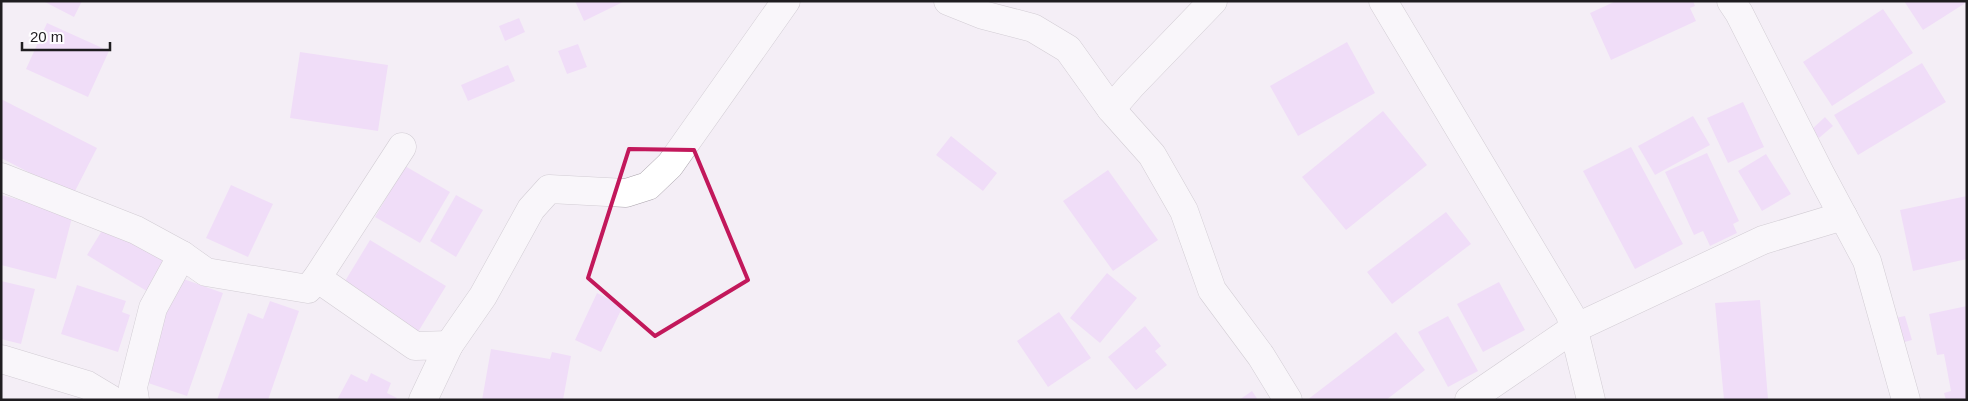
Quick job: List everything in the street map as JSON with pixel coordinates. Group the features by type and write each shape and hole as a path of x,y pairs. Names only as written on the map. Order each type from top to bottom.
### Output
{"street":[{"path":"424,400 449,345 483,296 531,209 549,189 626,193 648,186 670,165 786,1"},
{"path":"948,1 983,15 1033,28 1068,49 1111,109 1152,155 1184,211 1212,290 1261,356 1288,400"},
{"path":"1111,109 1213,1"},
{"path":"1383,1 1570,314 1591,400"},
{"path":"1731,1 1739,12 1867,261 1906,400"},
{"path":"1,177 136,230 182,255 206,272 308,289 402,147"},
{"path":"1469,400 1573,329 1763,240 1843,216"},
{"path":"135,400 132,387 153,308 182,255"},
{"path":"317,278 415,346 449,345"},
{"path":"1,359 88,385 112,400"}],"highlighted area":[{"path":"629,149 694,150 748,280 655,336 588,278"}],"building":[{"path":"43,1 82,1 74,17"},
{"path":"575,1 625,1 584,21"},
{"path":"1616,1 1693,1 1695,6 1690,8 1696,21 1611,60 1590,13"},
{"path":"1904,1 1967,1 1967,2 1923,30"},
{"path":"1883,9 1913,53 1832,106 1803,62"},
{"path":"519,18 525,32 505,41 499,26"},
{"path":"47,23 109,51 88,97 26,69"},
{"path":"1347,42 1375,93 1298,136 1270,86"},
{"path":"578,44 587,67 567,74 558,51"},
{"path":"300,52 388,65 378,131 290,118"},
{"path":"1922,63 1946,102 1858,155 1834,115"},
{"path":"508,65 515,81 468,101 461,85"},
{"path":"1,99 97,148 73,195 1,158"},
{"path":"1743,102 1764,147 1728,163 1707,118"},
{"path":"1383,111 1427,165 1346,230 1302,177"},
{"path":"1693,116 1710,145 1655,175 1638,146"},
{"path":"1825,117 1833,126 1819,138 1811,130"},
{"path":"951,136 997,173 983,191 936,155"},
{"path":"1631,147 1683,244 1635,269 1583,171"},
{"path":"1707,153 1739,221 1733,224 1737,233 1710,246 1703,231 1694,235 1665,172"},
{"path":"1766,154 1791,194 1762,211 1738,171"},
{"path":"405,166 450,192 420,243 375,217"},
{"path":"1108,170 1158,240 1113,271 1063,201"},
{"path":"231,185 273,204 248,257 206,238"},
{"path":"1,195 73,214 56,279 1,265"},
{"path":"456,195 483,210 456,257 430,241"},
{"path":"1967,196 1967,259 1913,271 1900,210"},
{"path":"1446,212 1471,244 1392,304 1367,272"},
{"path":"106,224 169,261 150,293 87,255"},
{"path":"370,240 446,286 418,332 342,286"},
{"path":"1107,273 1137,298 1100,343 1070,318"},
{"path":"178,277 223,293 187,396 142,381"},
{"path":"1,281 35,289 21,344 1,339"},
{"path":"1499,282 1525,330 1483,352 1457,304"},
{"path":"77,285 126,301 122,312 130,315 118,352 61,334"},
{"path":"597,293 623,306 601,352 575,340"},
{"path":"1760,300 1768,399 1724,400 1715,303"},
{"path":"270,301 299,311 268,400 217,400 248,313 263,319"},
{"path":"1967,306 1967,400 1946,400 1944,393 1951,391 1944,354 1937,355 1929,314"},
{"path":"1059,312 1091,358 1048,387 1017,341"},
{"path":"1448,316 1478,371 1448,387 1418,332"},
{"path":"1905,316 1912,340 1901,343 1895,318"},
{"path":"1145,326 1161,346 1155,351 1167,365 1136,390 1108,357"},
{"path":"1396,332 1425,370 1386,400 1307,400"},
{"path":"491,349 550,359 552,352 571,356 563,400 482,400"},
{"path":"371,373 391,383 387,393 397,398 396,400 337,400 351,374 367,382"},
{"path":"1252,391 1258,400 1239,400"}]}
